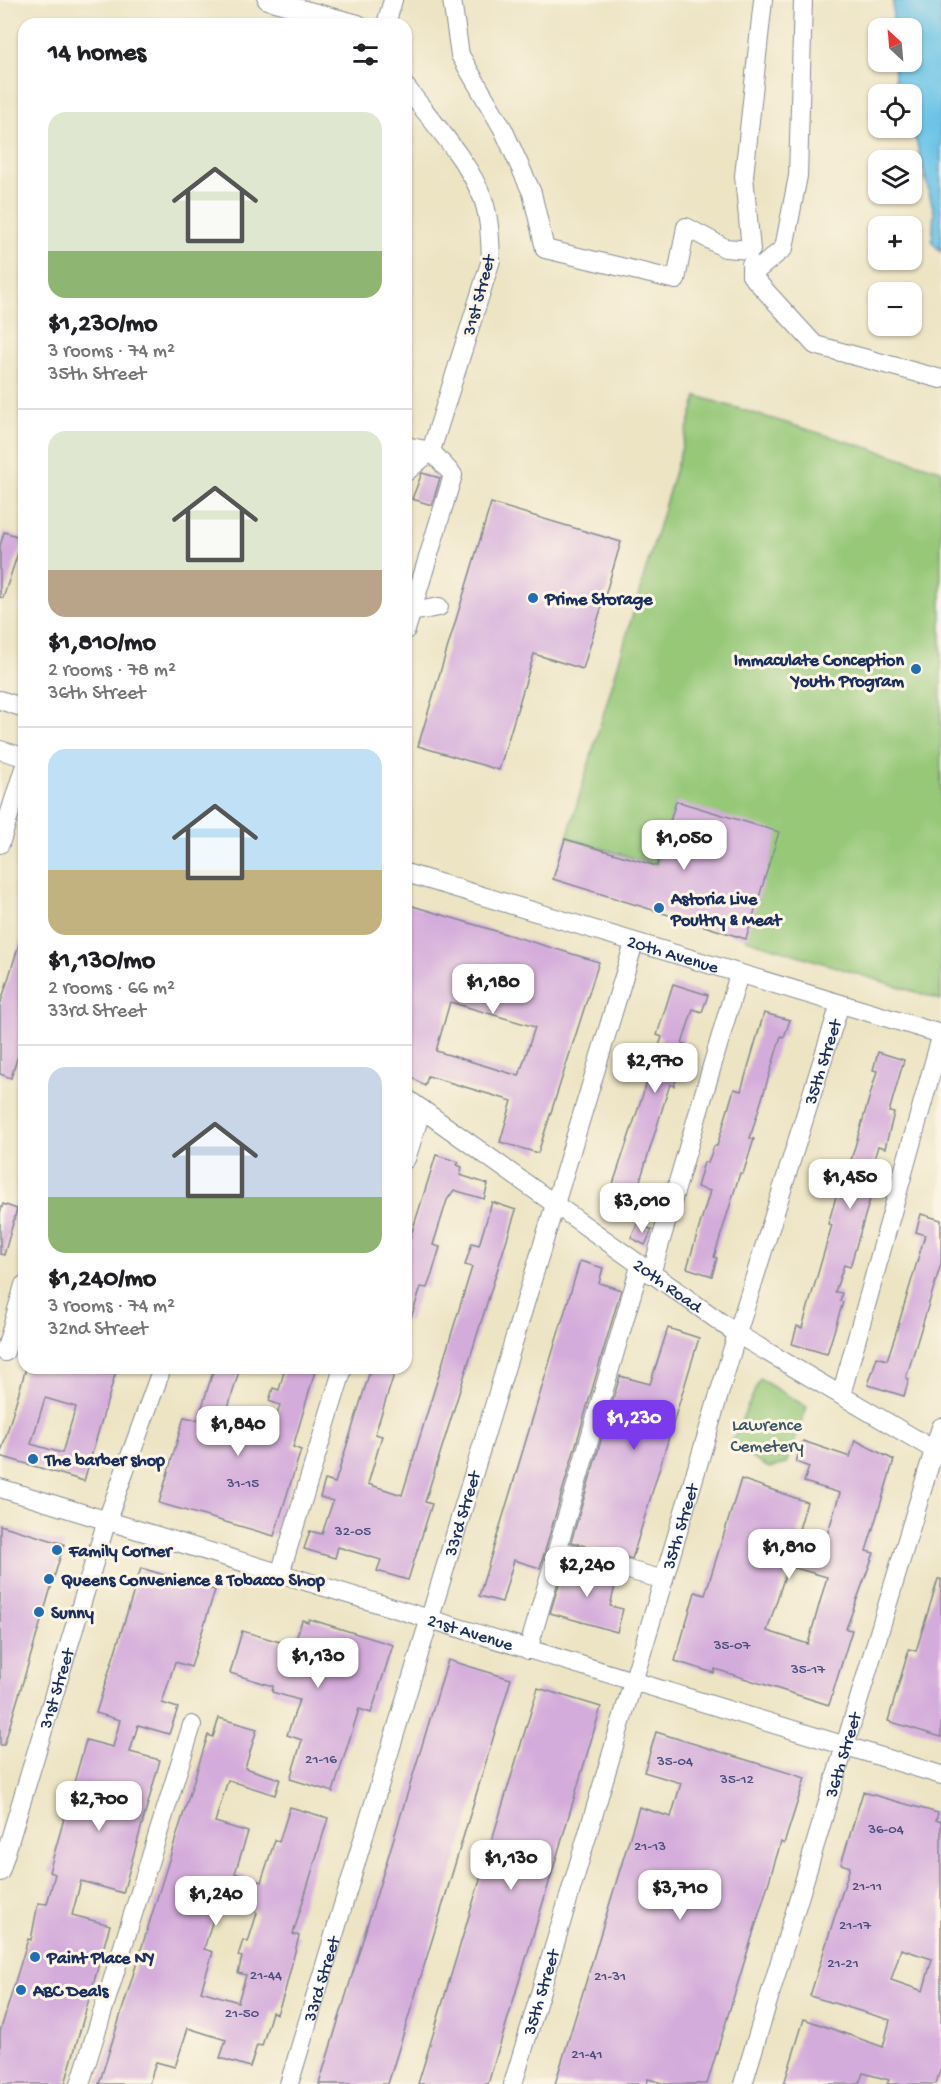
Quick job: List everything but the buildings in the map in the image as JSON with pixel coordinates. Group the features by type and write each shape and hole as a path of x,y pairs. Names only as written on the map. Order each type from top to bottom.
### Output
{"street":[{"path":"267,0 335,18"},
{"path":"388,18 393,0"},
{"path":"452,0 460,55 503,129 527,182 545,249 676,280 686,227 725,248 751,250"},
{"path":"763,0 744,176 751,275 815,345 941,379"},
{"path":"751,275 784,248 798,176 803,0"},
{"name":"31st Street","path":"412,95 475,181 490,228 491,260 431,451"},
{"path":"412,447 431,451 453,475 412,606"},
{"path":"412,467 431,451"},
{"path":"412,617 439,607"},
{"path":"0,700 18,706"},
{"path":"0,750 18,755"},
{"path":"0,844 18,787"},
{"name":"20th Avenue","path":"412,875 941,1036"},
{"name":"33rd Street","path":"289,2084 634,943"},
{"path":"528,1650 739,974"},
{"name":"35th Street","path":"513,2084 737,1334 840,1004"},
{"path":"841,1395 941,1036"},
{"name":"20th Road","path":"412,1102 737,1334 938,1452"},
{"path":"412,1140 422,1109"},
{"path":"5,1352 18,1306"},
{"name":"31st Street","path":"0,1872 107,1520 160,1374"},
{"path":"280,1574 341,1374"},
{"name":"36th Street","path":"743,2084 845,1746 938,1452 941,1427"},
{"name":"21st Avenue","path":"0,1488 941,1775"},
{"path":"558,1550 664,1580"},
{"path":"80,2084 192,1725"}],"green space":[{"path":"697,396 941,470 941,1000 746,939 676,802 657,865 567,838"},
{"name":"Lawrence Cemetery","path":"760,1379 807,1407 786,1464 769,1468 730,1446"}],"water":[{"path":"893,0 941,0 941,252 932,242 934,212 922,164 922,150 918,150 914,138 922,138 922,84 895,84 895,72 922,72 922,18 893,18"}],"place":[{"name":"Prime Storage","path":"533,598"},
{"name":"Immaculate Conception Youth Program","path":"916,669"},
{"name":"Astoria Live Poultry & Meat","path":"659,908"},
{"name":"The barber shop","path":"33,1459"},
{"name":"Family Corner","path":"57,1550"},
{"name":"Queens Convenience & Tobacco Shop","path":"49,1579"},
{"name":"Sunny","path":"39,1612"},
{"name":"Paint Place NY","path":"35,1957"},
{"name":"ABC Deals","path":"21,1990"}]}
